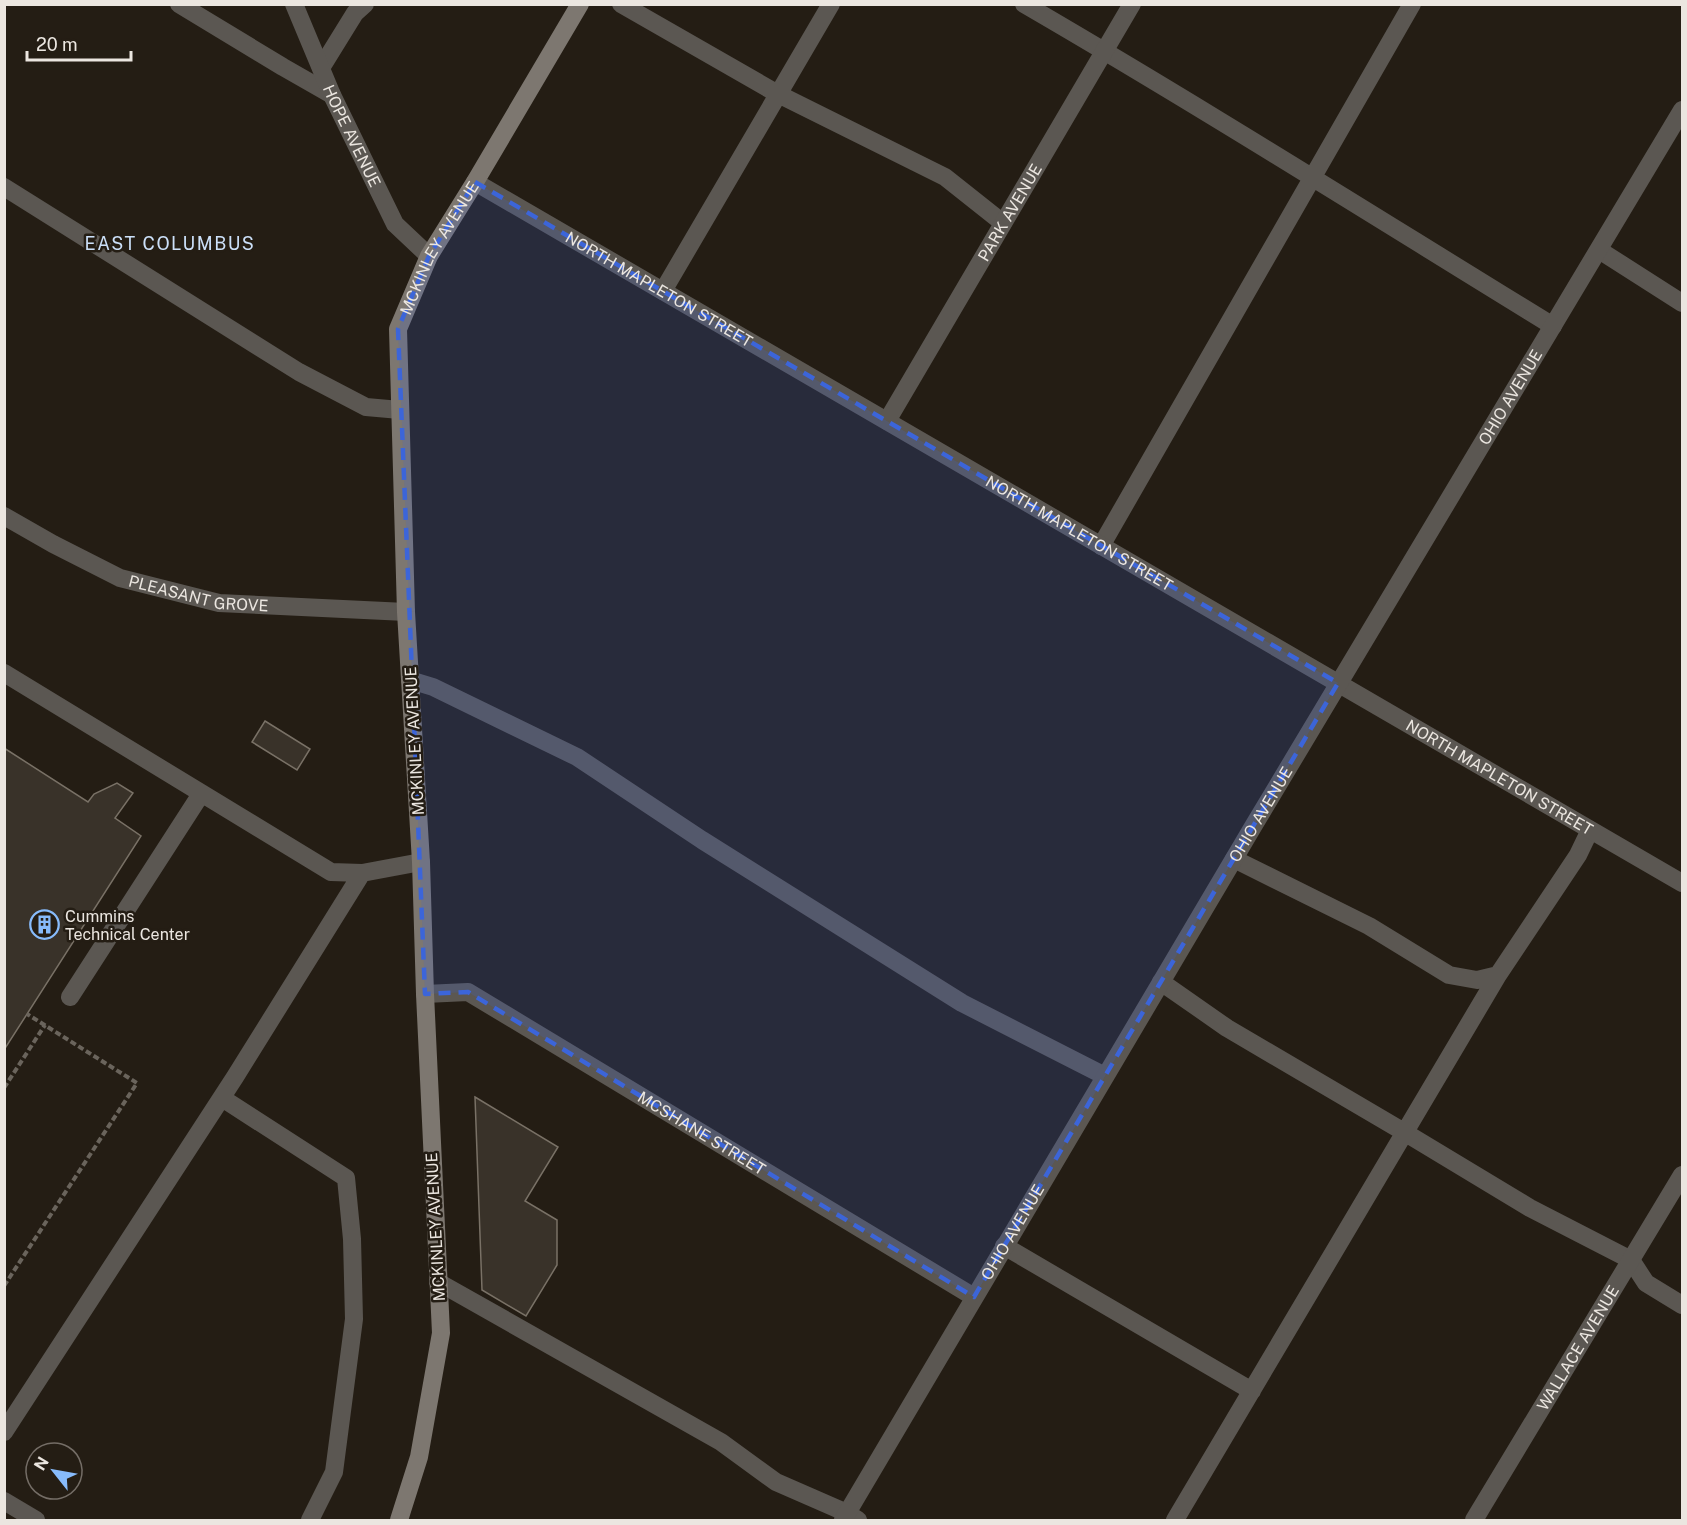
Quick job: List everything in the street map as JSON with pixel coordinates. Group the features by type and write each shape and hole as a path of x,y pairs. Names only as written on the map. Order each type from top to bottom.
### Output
{"street":[{"path":"179,4 332,94"},
{"path":"321,68 355,13 365,4"},
{"name":"MCKINLEY AVENUE","path":"399,1521 419,1457 441,1333 424,994 421,862 406,612 398,328 429,256 580,4"},
{"path":"621,4 778,94 945,177 1003,223"},
{"path":"663,291 831,4"},
{"path":"1024,4 1553,326"},
{"name":"PARK AVENUE","path":"887,421 1132,4"},
{"path":"1101,546 1413,4"},
{"name":"HOPE AVENUE","path":"298,6 332,94 395,224 429,256"},
{"name":"OHIO AVENUE","path":"849,1518 1004,1246 1338,683 1683,110"},
{"name":"NORTH MAPLETON STREET","path":"475,182 1683,883"},
{"path":"4,187 299,372 366,407 400,410"},
{"path":"1599,250 1683,303"},
{"name":"PLEASANT GROVE","path":"4,516 120,578 219,603 406,612"},
{"path":"4,673 331,872 362,873 421,862"},
{"path":"410,680 433,687 577,757 702,840 962,1003 1105,1076"},
{"path":"70,997 201,794"},
{"path":"1176,1520 1498,975 1578,855 1590,830"},
{"path":"1234,859 1370,926 1449,975 1477,980 1498,975"},
{"path":"4,1432 222,1098 362,873"},
{"path":"1161,982 1227,1028 1530,1208 1631,1260 1646,1283 1683,1305"},
{"name":"MCSHANE STREET","path":"424,994 468,992 974,1297"},
{"path":"222,1098 346,1178 352,1239 354,1319 334,1472 310,1521"},
{"name":"WALLACE AVENUE","path":"1474,1521 1683,1175"},
{"path":"1004,1246 1252,1390"},
{"path":"438,1282 721,1442 776,1482 849,1518"},
{"path":"4,1501 36,1521"}],"path":[{"path":"4,1286 137,1083 27,1014"},
{"path":"4,1088 45,1025"}],"highlighted area":[{"path":"475,182 1338,683 974,1297 468,992 425,994 398,329 429,256"}],"building":[{"path":"265,721 310,749 297,770 252,742"},
{"name":"Cummins Technical Center","path":"4,748 88,802 94,794 117,783 133,793 115,818 141,836 4,1050"},
{"path":"475,1097 558,1147 525,1201 557,1220 557,1265 526,1316 482,1290"}],"place":[{"name":"Cummins Technical Center","path":"44,925"}],"district":[{"name":"EAST COLUMBUS","path":"170,244"}]}
